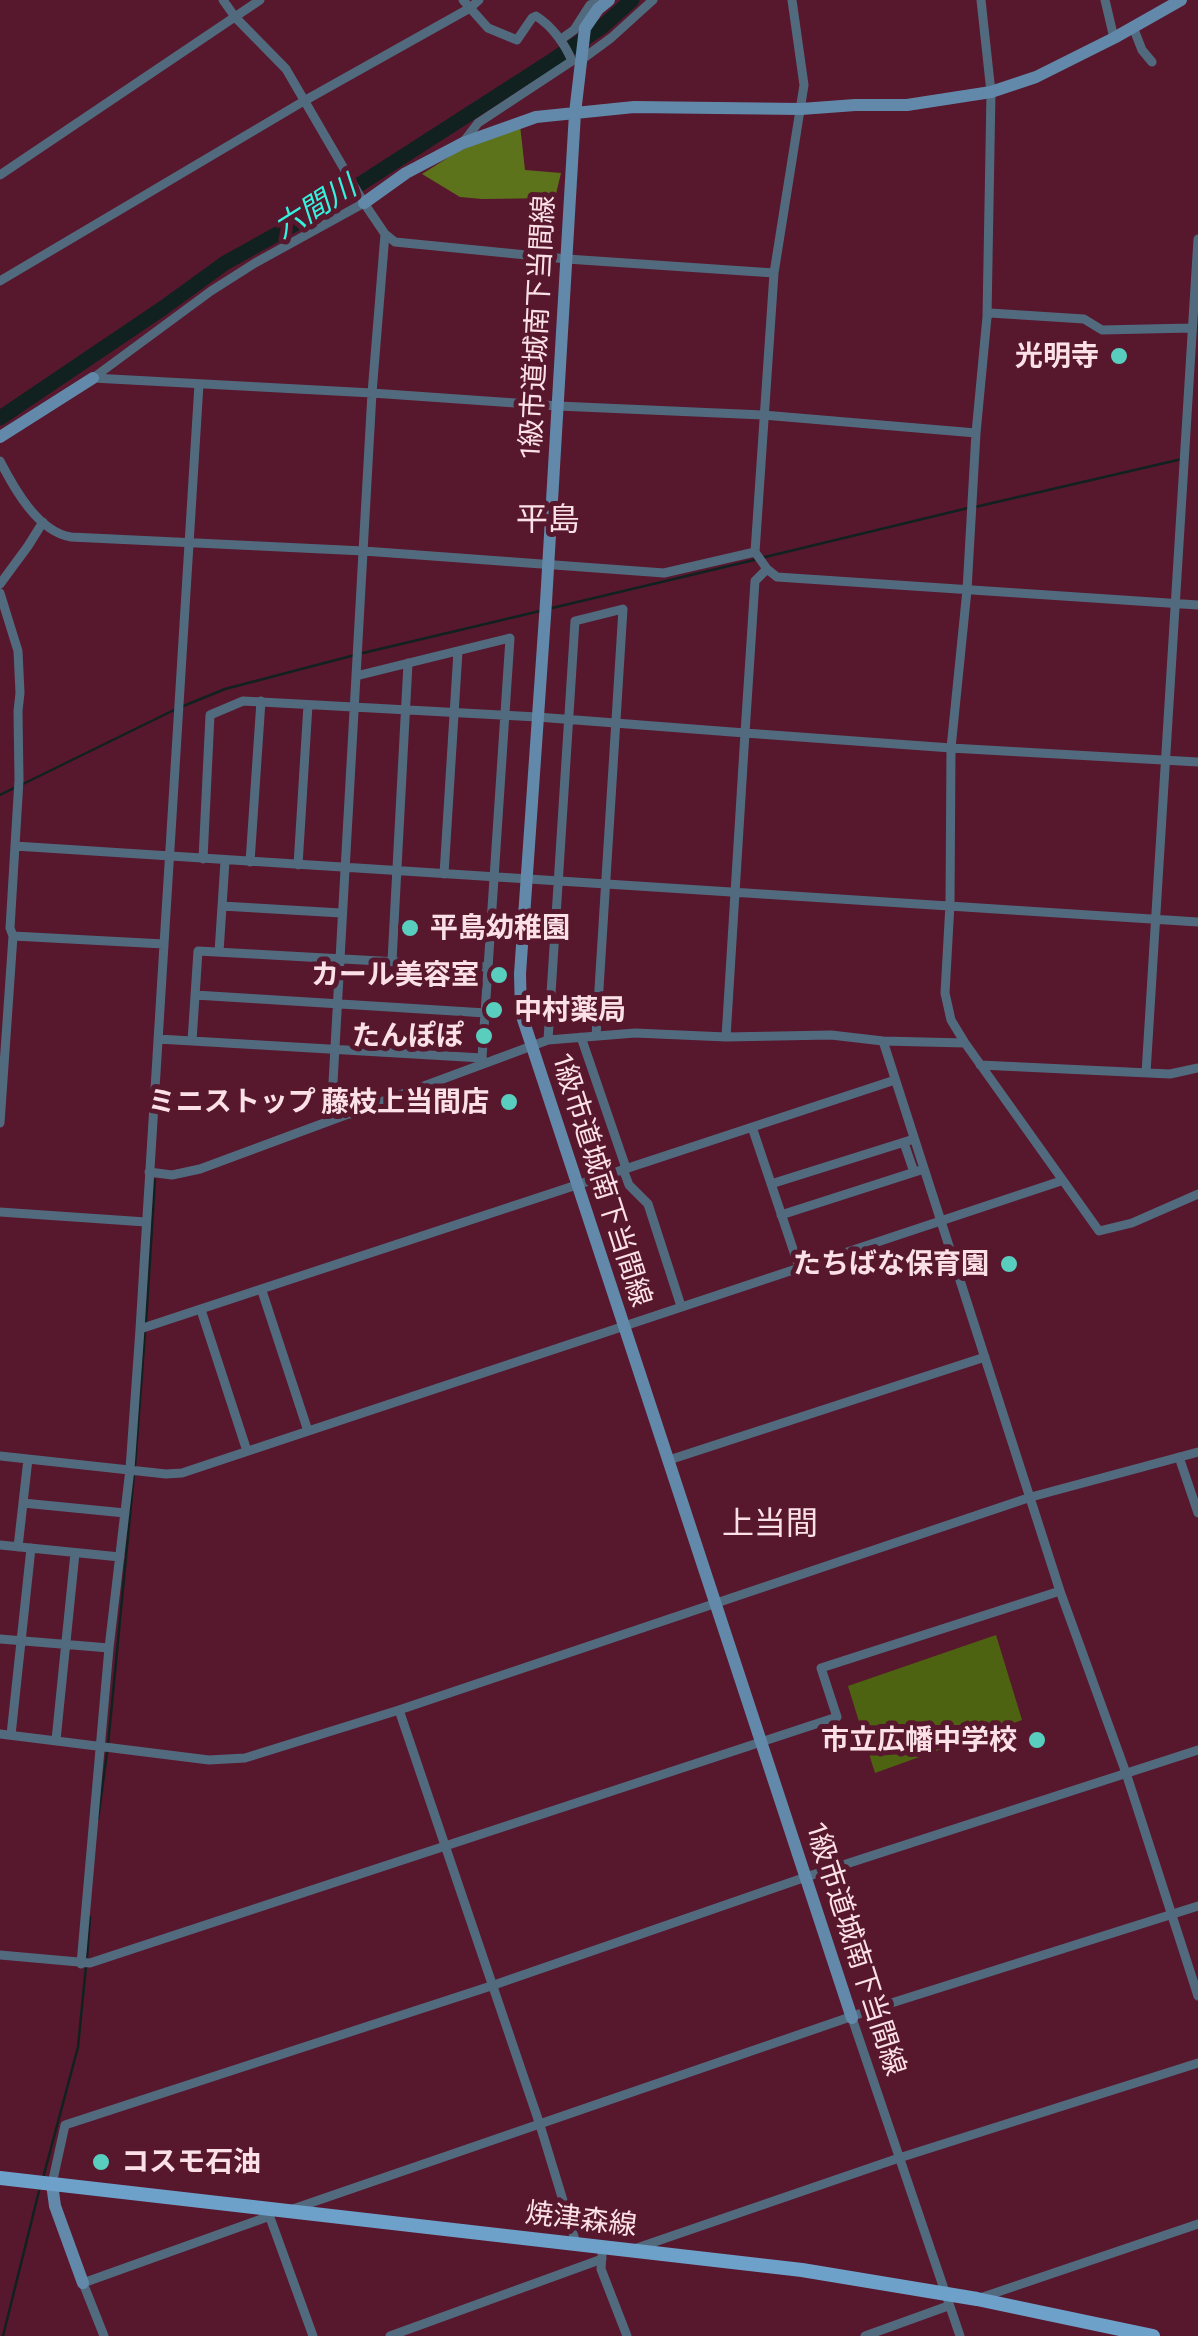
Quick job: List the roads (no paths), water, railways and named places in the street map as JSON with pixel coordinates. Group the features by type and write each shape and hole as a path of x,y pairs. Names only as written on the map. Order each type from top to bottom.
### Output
{"main road":[{"name":"焼津森線","path":"0,2178 268,2212 289,2210 576,2243 601,2258 631,2250 802,2270 946,2300 977,2299 1153,2336"}],"street":[{"path":"224,0 235,17 286,70 363,201 395,242 774,273"},
{"path":"0,175 260,0"},
{"path":"0,281 479,0"},
{"path":"571,51 611,38 654,0"},
{"path":"792,0 804,85 774,273 755,552 776,577 1198,605"},
{"path":"981,0 991,92 987,316 951,748 945,993 952,1020 965,1044 1099,1232 1132,1223 1198,1194"},
{"path":"1105,0 1114,38"},
{"path":"0,437 92,378 255,263 406,174 499,128 536,118 634,106 802,109 907,105 991,92 1036,76 1181,0"},
{"path":"463,143 478,123 572,62 574,30 590,5 607,2"},
{"name":"1級市道城南下当間線","path":"607,2 591,17 571,51 574,113 567,259 521,1012 960,2336"},
{"path":"467,4 488,28 517,40 536,16 571,51"},
{"path":"1133,28 1152,62"},
{"path":"350,1114 332,1100 334,1050 372,393 386,234"},
{"path":"1146,1073 1198,239"},
{"path":"987,316 990,313 1084,319 1102,330 1192,328"},
{"path":"92,378 763,415 976,433"},
{"path":"86,1964 109,1648 134,1470 199,384"},
{"path":"0,460 14,488 43,522 60,535 71,537 364,551 664,572 755,552"},
{"path":"0,584 43,522"},
{"path":"726,1037 755,582 767,569"},
{"path":"0,594 18,651 20,693 19,780 0,1123"},
{"path":"548,1040 575,621 623,609 596,1036"},
{"path":"356,676 510,638 483,1060"},
{"path":"444,874 458,651"},
{"path":"392,961 408,663"},
{"path":"203,859 210,715 243,701 1198,762"},
{"path":"250,862 261,701"},
{"path":"298,865 308,705"},
{"path":"15,846 1198,922"},
{"path":"219,952 225,861"},
{"path":"222,906 341,914"},
{"path":"8,930 164,944"},
{"path":"192,1041 198,951 489,967"},
{"path":"196,995 486,1013"},
{"path":"149,1172 172,1174 200,1168 350,1114 483,1060 548,1040 635,1033 726,1037 831,1035 965,1044"},
{"path":"582,1037 629,1184 648,1204 681,1306"},
{"path":"158,1038 483,1060"},
{"path":"883,1041 909,1141 941,1221 1060,1591 1126,1773 1198,1996"},
{"path":"980,1065 1170,1074 1198,1068"},
{"path":"140,1330 895,1080"},
{"path":"752,1127 799,1268"},
{"path":"771,1184 909,1141"},
{"path":"782,1216 919,1170"},
{"path":"0,1456 182,1473 1061,1180"},
{"path":"0,1212 146,1222"},
{"path":"262,1290 308,1431"},
{"path":"201,1310 247,1451"},
{"path":"669,1460 985,1357"},
{"path":"30,1548 6,1734 227,1760 262,1753 399,1710 1031,1497 1198,1452"},
{"path":"1179,1457 1198,1513"},
{"path":"18,1547 28,1459"},
{"path":"23,1503 125,1513"},
{"path":"0,1545 120,1556"},
{"path":"56,1740 76,1552"},
{"path":"0,1955 86,1964 762,1742 837,1716 822,1668 1060,1591"},
{"path":"0,1640 109,1648"},
{"path":"399,1710 540,2125 576,2243"},
{"path":"104,2336 55,2206 52,2184 65,2126 1198,1750"},
{"path":"289,2210 990,1971 1198,1906"},
{"path":"631,2250 899,2158 1198,2063"},
{"path":"83,2283 268,2212 313,2336"},
{"path":"977,2299 1198,2224"},
{"path":"390,2336 601,2258 627,2336"},
{"path":"865,2336 946,2300"}],"waterway":[{"name":"六間川","path":"0,418 225,263 315,213 553,60 603,26 632,0"},
{"path":"975,507 1182,459"},
{"path":"761,558 968,508"},
{"path":"552,608 754,560"},
{"path":"363,653 540,611"},
{"path":"181,707 225,689 355,655"},
{"path":"23,784 174,710"},
{"path":"0,795 16,787"},
{"path":"146,1323 155,1180"},
{"path":"135,1466 145,1333"},
{"path":"108,1745 134,1474"},
{"path":"98,1819 107,1753"},
{"path":"87,1958 90,1917"},
{"path":"43,2178 78,2047 86,1966"},
{"path":"3,2336 39,2191"}],"place":[{"name":"光明寺","path":"1119,356"},
{"name":"平島幼稚園","path":"410,928"},
{"name":"カール美容室","path":"499,975"},
{"name":"中村薬局","path":"494,1010"},
{"name":"たんぽぽ","path":"484,1036"},
{"name":"ミニストップ 藤枝上当間店","path":"509,1102"},
{"name":"たちばな保育園","path":"1009,1264"},
{"name":"市立広幡中学校","path":"1037,1740"},
{"name":"コスモ石油","path":"101,2162"}],"district":[{"name":"平島","path":"548,519"},
{"name":"上当間","path":"770,1523"}]}
